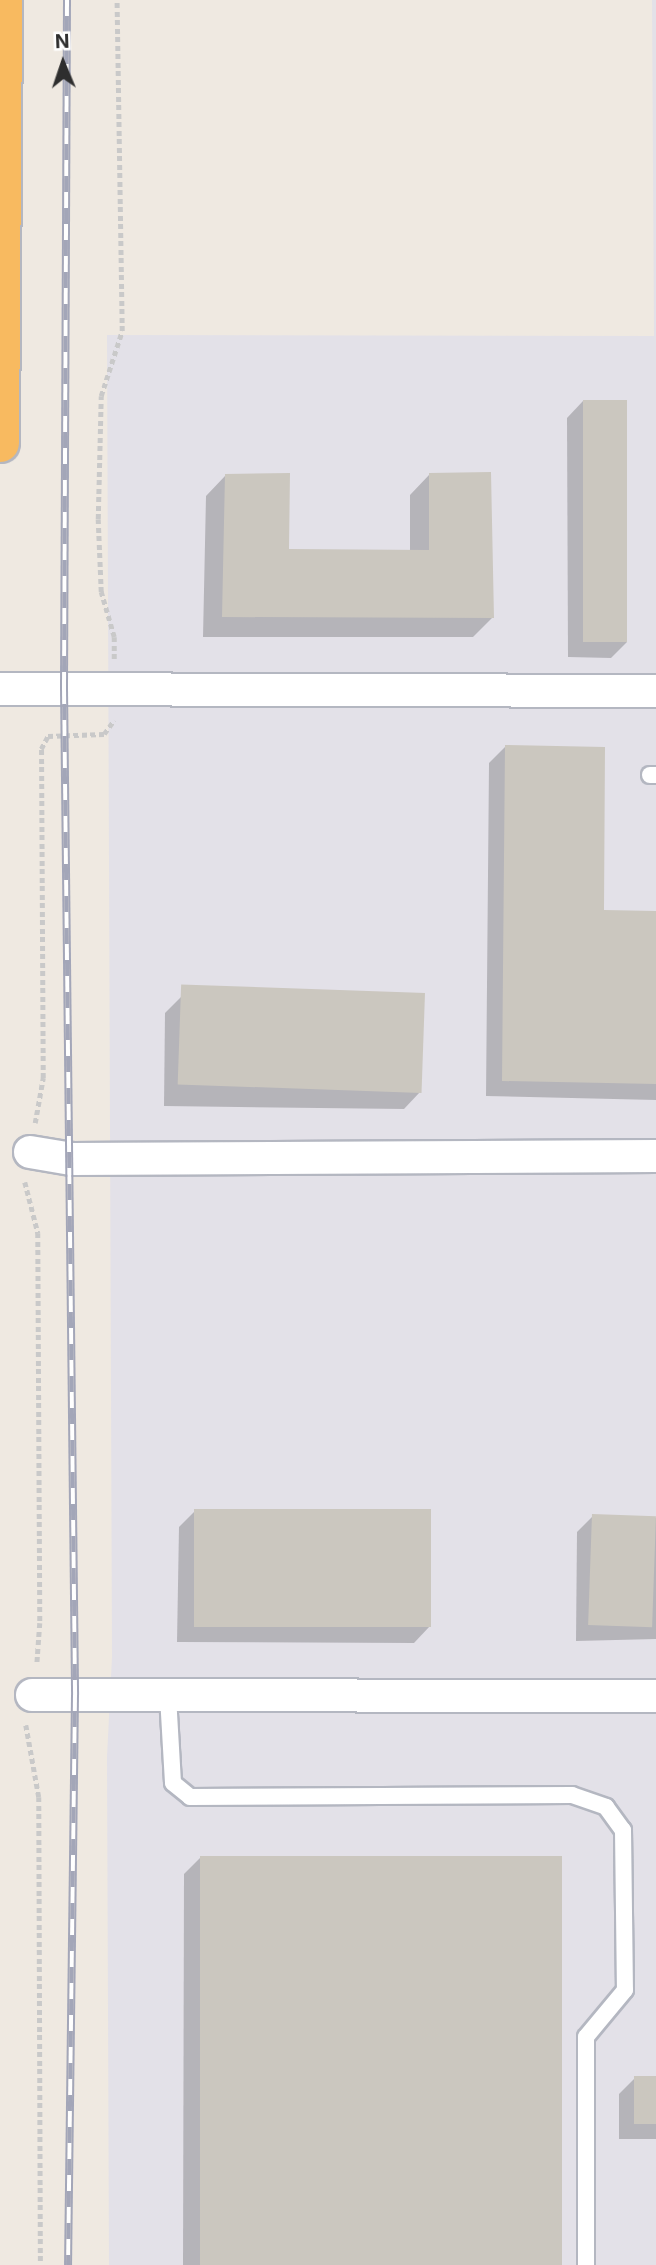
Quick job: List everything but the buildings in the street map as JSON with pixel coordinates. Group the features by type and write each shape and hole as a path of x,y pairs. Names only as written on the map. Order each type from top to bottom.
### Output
{"highway":[{"path":"0,443 3,0"}],"street":[{"path":"0,689 114,687 656,691"},
{"path":"30,1152 72,1159 656,1156"},
{"path":"32,1695 656,1696"}],"lane":[{"path":"167,1696 173,1783 190,1797 572,1795 606,1807 623,1830 625,1990 586,2037 586,2265"}],"path":[{"path":"41,2265 39,1797 25,1721 32,1695 40,1623 38,1233 23,1175 30,1152 43,1078 41,749 48,736 104,734 114,726 114,637 101,592 98,519 101,396 122,331 117,0"}],"shaded area":[{"path":"652,0 656,0 656,2265 109,2265 107,1757 112,1657 107,335 654,336"}],"railway":[{"path":"67,0 64,688 75,1695 68,2265"}]}
